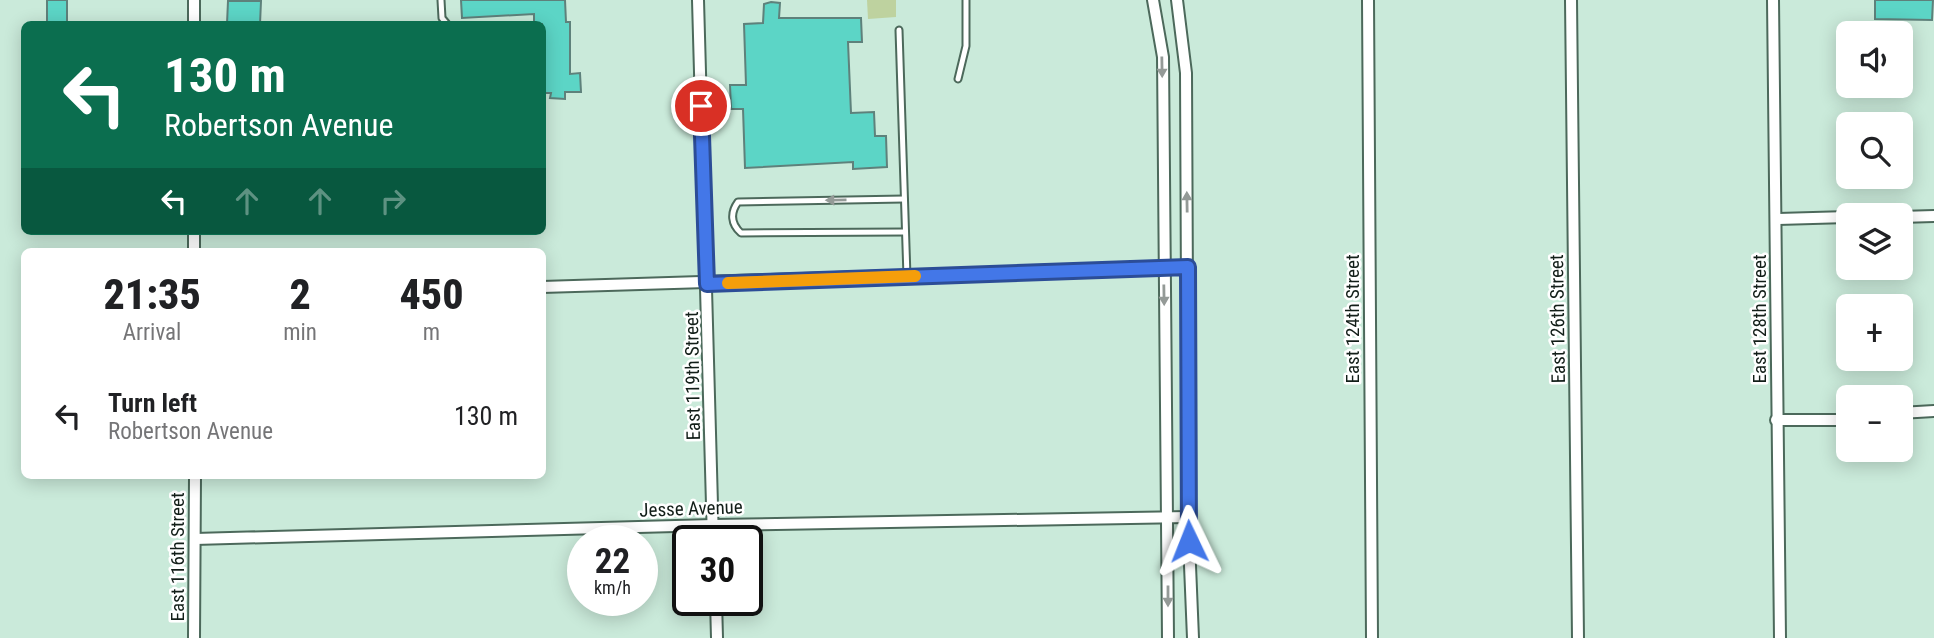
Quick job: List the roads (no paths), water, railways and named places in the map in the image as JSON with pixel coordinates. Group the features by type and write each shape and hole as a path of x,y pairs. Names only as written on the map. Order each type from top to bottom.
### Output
{"street":[{"path":"194,0 194,21"},
{"name":"East 119th Street","path":"698,0 713,525"},
{"path":"1153,0 1163,57 1168,638"},
{"path":"1177,0 1186,73 1188,517 1193,638"},
{"name":"East 124th Street","path":"1368,0 1372,638"},
{"name":"East 126th Street","path":"1570,0 1578,638"},
{"name":"East 128th Street","path":"1773,0 1780,638"},
{"path":"1913,217 1934,216"},
{"path":"1776,219 1836,218"},
{"path":"546,287 1188,267"},
{"path":"1913,412 1934,411"},
{"path":"1776,420 1836,420"},
{"name":"East 116th Street","path":"194,638 195,479"},
{"name":"Jesse Avenue","path":"713,525 1188,517"},
{"name":"Jesse Avenue","path":"195,539 672,526"},
{"path":"716,616 717,638"}],"lane":[{"path":"441,0 444,21"},
{"path":"958,79 967,46 966,0"},
{"path":"899,30 907,276"},
{"path":"904,199 738,202 732,218 734,227 741,233 905,232"}]}
